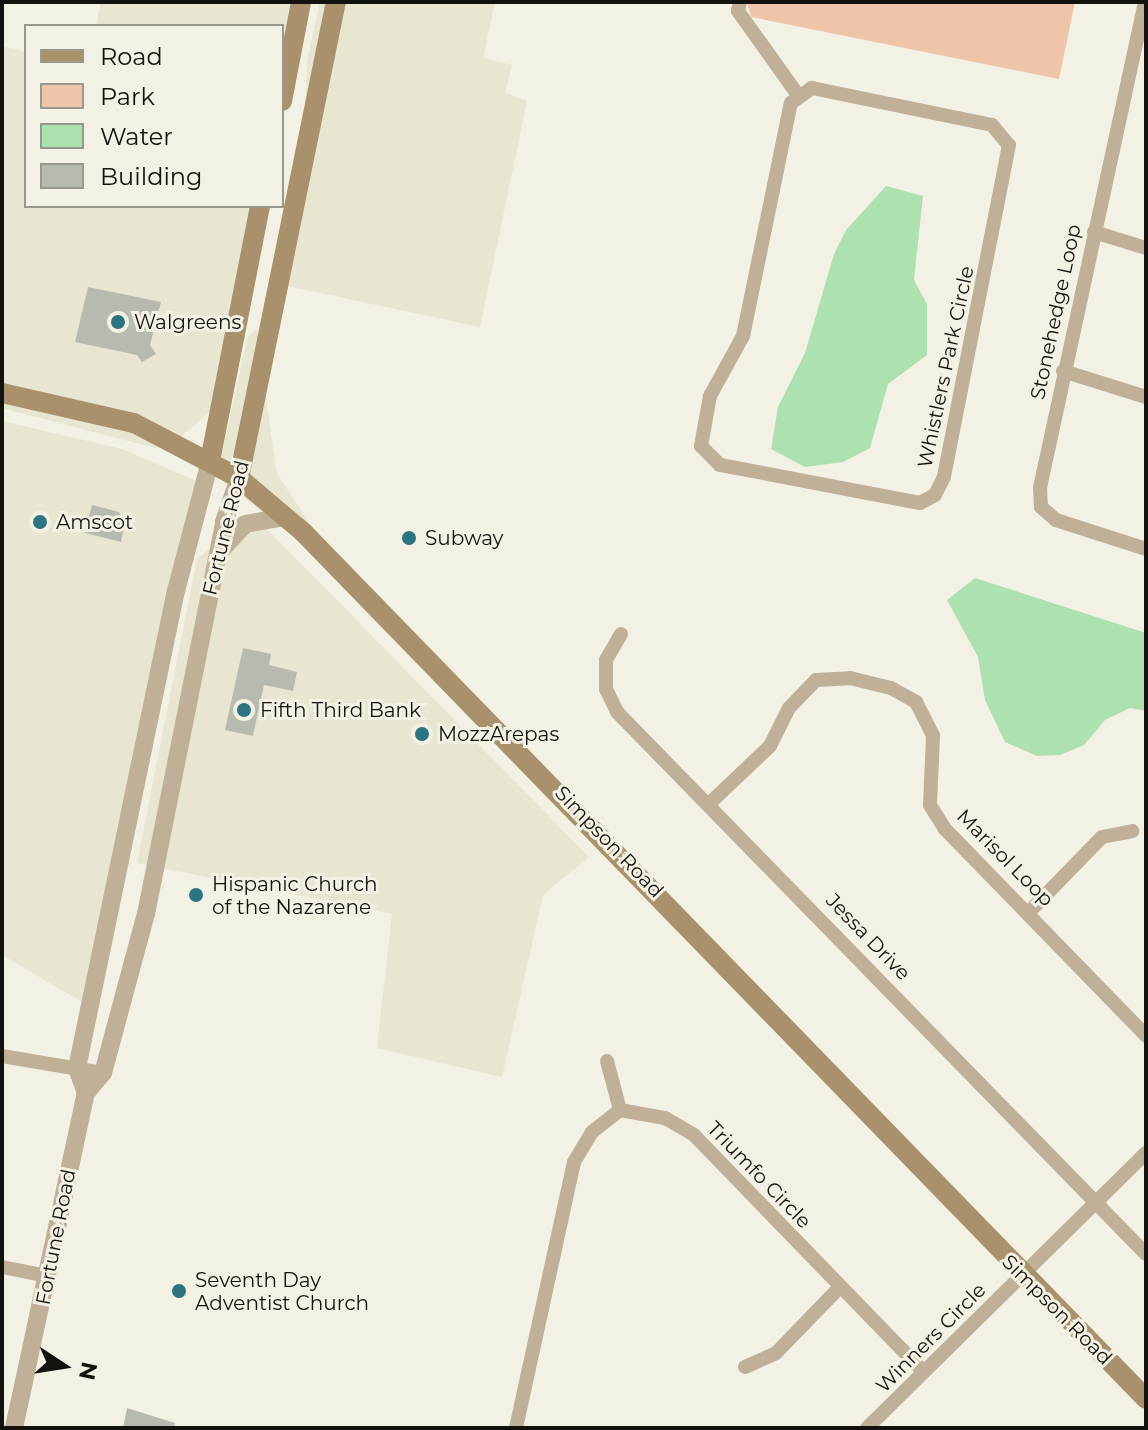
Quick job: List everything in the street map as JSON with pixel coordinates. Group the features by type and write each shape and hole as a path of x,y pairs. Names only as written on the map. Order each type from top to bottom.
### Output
{"main road":[{"path":"284,91 301,2"},
{"name":"Fortune Road","path":"239,478 336,2"},
{"name":"Fortune Road","path":"210,461 260,208"},
{"name":"Simpson Road","path":"2,393 96,410 210,461 239,478 285,517 549,780 1022,1276 1146,1399"}],"street":[{"path":"740,2 738,11 798,95"},
{"name":"Stonehedge Loop","path":"1145,2 1146,16 1063,371 1041,507 1056,520 1146,549"},
{"name":"Whistlers Park Circle","path":"812,88 992,125 1009,145 944,477 935,495 920,503 720,465 701,446 710,396 743,336 798,95 812,88"},
{"path":"1094,232 1146,248"},
{"path":"1063,371 1146,397"},
{"name":"Fortune Road","path":"77,1068 176,591 210,461"},
{"name":"Fortune Road","path":"14,1428 86,1093 103,1073 160,855 217,555 239,478"},
{"path":"217,555 245,524 285,517"},
{"name":"Jessa Drive","path":"621,634 606,660 606,689 617,712 711,802 1146,1254"},
{"name":"Marisol Loop","path":"711,802 770,746 789,708 816,680 850,678 891,688 916,702 933,736 930,805 945,829 1030,911 1145,1032"},
{"path":"1030,911 1102,837 1132,831"},
{"path":"2,1056 103,1073"},
{"path":"516,1428 574,1162 592,1132 620,1110 607,1061"},
{"path":"77,1068 86,1093"},
{"name":"Triumfo Circle","path":"620,1110 665,1118 694,1135 839,1288 924,1372"},
{"path":"1022,1276 1146,1153"},
{"path":"2,1267 48,1276"},
{"name":"Winners Circle","path":"867,1428 1022,1276"},
{"path":"745,1367 776,1353 839,1288"}],"shaded area":[{"path":"101,2 306,2 284,104 284,24 96,24"},
{"path":"320,2 495,2 483,58 512,65 505,93 527,101 480,327 278,284 304,157 307,62"},
{"path":"2,46 24,52 24,208 262,208 219,404 171,445 155,448 2,408"},
{"path":"257,328 276,472 361,602 298,539 217,477 247,339"},
{"path":"2,421 122,449 201,483 91,1007 2,955"},
{"path":"267,529 589,857 543,895 502,1077 377,1048 392,914 137,863 197,559 228,533"}],"green space":[{"path":"747,2 1075,2 1059,79 751,17"}],"water":[{"path":"886,186 923,196 914,280 927,304 927,355 888,384 870,448 843,462 805,467 771,449 778,407 805,353 834,254 846,230"},
{"path":"975,578 1146,633 1146,711 1130,708 1105,720 1084,745 1060,755 1037,756 1005,742 985,700 978,657 947,600"}],"building":[{"name":"Walgreens","path":"88,287 161,302 150,345 156,354 142,362 137,355 75,342"},
{"path":"92,505 119,512 125,525 121,542 85,533"},
{"name":"Fifth Third Bank","path":"243,648 271,654 269,665 297,672 293,691 264,685 253,736 225,730"},
{"path":"127,1408 175,1423 174,1428 123,1428"}],"place":[{"name":"Walgreens","path":"118,322"},
{"name":"Amscot","path":"40,522"},
{"name":"Subway","path":"409,538"},
{"name":"Fifth Third Bank","path":"244,710"},
{"name":"MozzArepas","path":"422,734"},
{"name":"Hispanic Church of the Nazarene","path":"196,895"},
{"name":"Seventh Day Adventist Church","path":"179,1291"}]}
